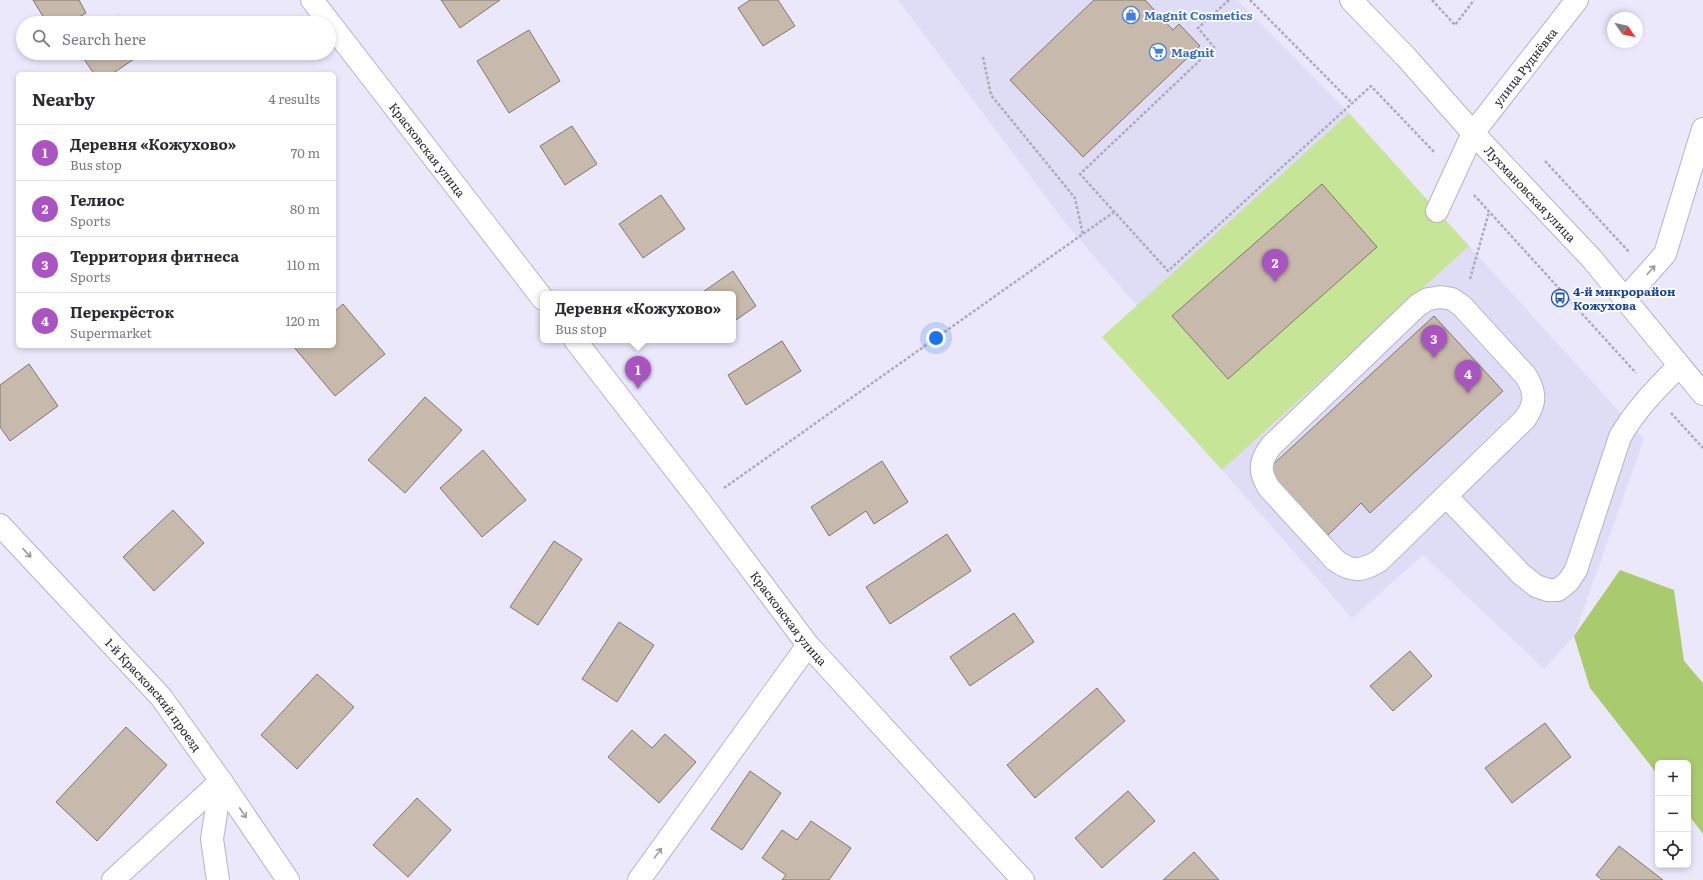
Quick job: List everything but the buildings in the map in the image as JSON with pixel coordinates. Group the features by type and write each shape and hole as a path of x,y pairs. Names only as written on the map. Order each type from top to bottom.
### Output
{"street":[{"name":"Красковская улица","path":"312,0 324,16"},
{"name":"Лухмановская улица","path":"1351,0 1406,57 1473,133 1592,259 1703,394"},
{"name":"улица Руднёвка","path":"1437,211 1473,133 1577,0"},
{"name":"Красковская улица","path":"336,31 540,295"},
{"path":"1625,299 1665,254 1703,129"},
{"path":"1440,296 1452,299 1462,306 1526,376 1532,386 1534,398 1532,409 1525,419 1446,496 1379,561 1368,567 1356,570 1345,567 1330,554 1269,488 1263,478 1261,467 1264,455 1271,446 1418,305 1428,299 1440,296"},
{"name":"Красковская улица","path":"577,343 808,644 1023,880"},
{"path":"1446,496 1521,574 1536,586 1548,590 1558,590 1568,582 1576,570 1620,437 1628,422 1653,392 1679,366"},
{"name":"1-й Красковский проезд","path":"0,525 161,697 221,781 288,880"},
{"path":"639,880 808,644"},
{"path":"113,880 221,781"},
{"path":"218,880 212,838 221,781"}],"path":[{"path":"1229,0 1198,28 1214,47 1080,174 1168,271 1371,86 1455,174 1703,448"},
{"path":"1250,0 1352,103"},
{"path":"1432,0 1455,25 1474,0"},
{"path":"983,57 991,95 1075,198 1083,235"},
{"path":"1545,161 1648,273"},
{"path":"723,489 1114,212"},
{"path":"1462,306 1489,212"}],"shaded area":[{"path":"898,0 1237,0 1349,113 1137,306 1066,224"},
{"path":"1469,246 1644,439 1574,636 1544,669 1423,555 1352,618 1222,470"}],"green space":[{"path":"1349,113 1469,246 1222,470 1102,337"},
{"path":"1620,570 1674,590 1684,661 1703,683 1703,834 1691,818 1691,760 1655,760 1655,771 1590,688 1574,636"}],"place":[{"name":"Magnit Cosmetics","path":"1131,15"},
{"name":"Magnit","path":"1158,52"},
{"name":"Гелиос","path":"1275,282"},
{"name":"4-й микрорайон Кожухова","path":"1560,298"},
{"name":"Территория фитнеса","path":"1434,358"},
{"name":"Деревня «Кожухово»","path":"638,389"},
{"name":"Перекрёсток","path":"1468,393"}]}
